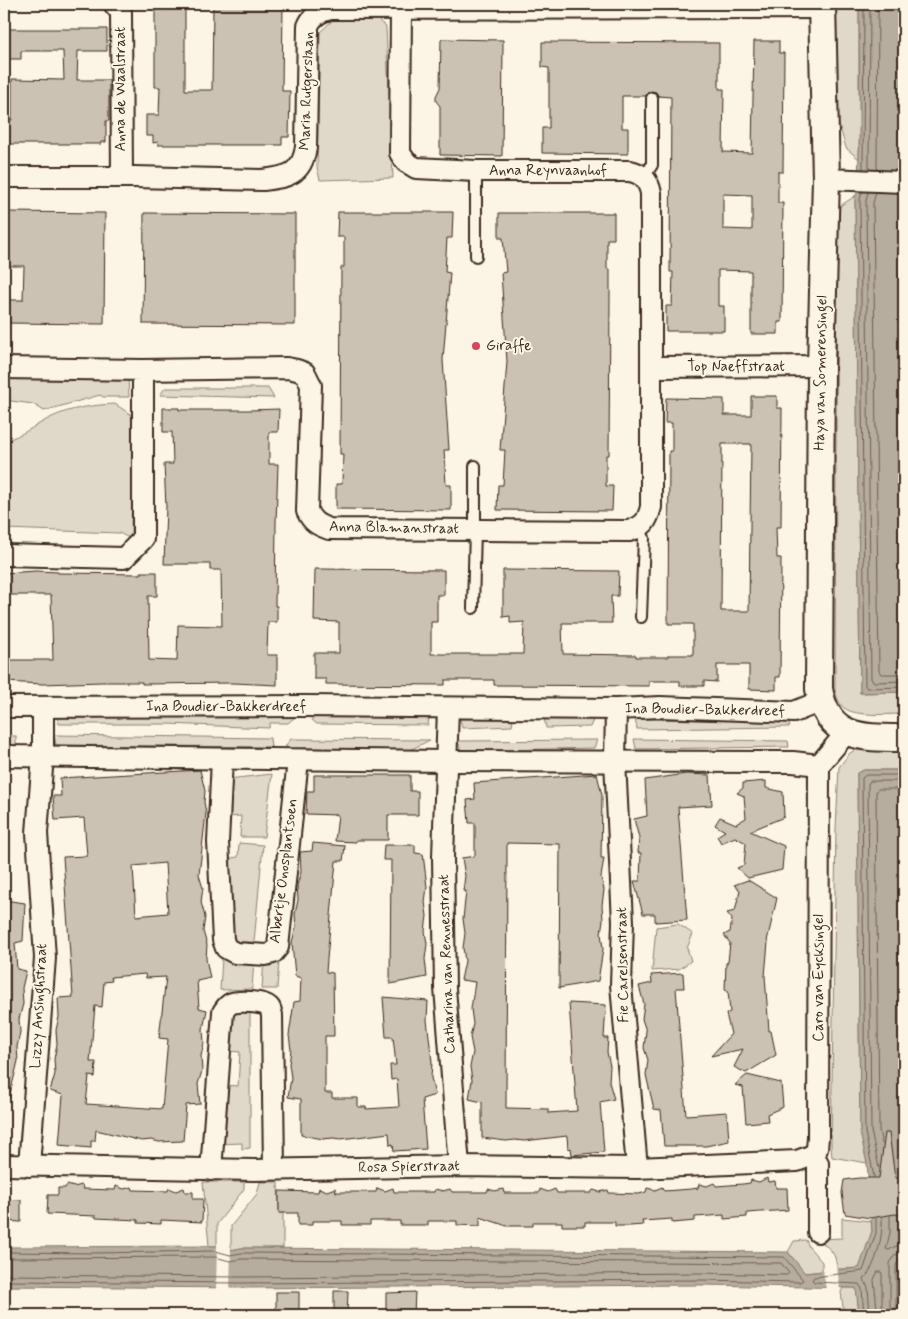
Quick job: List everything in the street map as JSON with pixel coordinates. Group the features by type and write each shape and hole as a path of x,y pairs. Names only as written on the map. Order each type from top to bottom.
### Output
{"street":[{"name":"Anna de Waalstraat","path":"114,4 121,12 122,177"},
{"name":"Maria Rutgerslaan","path":"4,177 263,180 284,178 298,168 304,160 306,147 308,26 311,20 323,10 822,6"},
{"name":"Haya van Somerensingel","path":"822,6 826,179 820,366 819,688 821,701 826,712 833,722 847,732"},
{"path":"401,9 400,153 406,162 416,168 476,171"},
{"name":"Anna Reynvaanhof","path":"476,171 630,171 638,172 644,177"},
{"path":"639,527 648,520 652,507 651,193 650,185 644,177"},
{"path":"826,179 904,182"},
{"name":"Top Naeffstraat","path":"652,367 820,366"},
{"name":"Anna Blamanstraat","path":"4,368 143,370 287,368 305,373 311,385 307,511 311,519 318,525 329,529 629,531 639,527"},
{"path":"4,555 124,558 143,539 143,370"},
{"name":"Ina Boudier-Bakkerdreef","path":"4,707 616,709 660,707 794,712 821,701"},
{"name":"Lizzy Ansinghstraat","path":"29,1166 45,958 37,833 43,756 43,707"},
{"path":"446,761 448,708"},
{"name":"Ina Boudier-Bakkerdreef","path":"614,761 616,709"},
{"path":"4,756 298,760 794,762 819,764 847,732 877,738 904,738"},
{"name":"Albertje Onosplantsoen","path":"222,759 218,842 223,940 226,948 235,953 266,955 273,953 278,947 298,760"},
{"name":"Catharina van Rennesstraat","path":"446,761 443,857 445,988 459,1166"},
{"name":"Fie Carelsenstraat","path":"614,761 623,922 621,985 637,1168"},
{"name":"Caro van Eycksingel","path":"818,1232 818,1163 813,1154 817,1149 818,1137 819,764"},
{"path":"210,1170 223,1012 232,1003 254,1002 269,1007 272,1015 274,1170"},
{"name":"Rosa Spierstraat","path":"4,1165 210,1170 459,1166 637,1168 797,1161 813,1154"}],"lane":[{"path":"644,177 652,165 652,98"},
{"name":"Anna Reynvaanhof","path":"476,171 476,256"},
{"path":"473,608 475,466"},
{"path":"639,527 644,538 642,617"}],"shaded area":[{"path":"835,4 859,4 859,159 846,148 837,118"},
{"path":"377,19 386,27 393,178 320,180 317,167 320,32 333,20"},
{"path":"855,196 860,693 904,692 904,714 873,714 849,711 840,704 835,690 837,208"},
{"path":"128,375 129,397 103,397 100,395 44,411 33,404 4,400 4,376"},
{"path":"165,388 268,388 274,398 160,395"},
{"path":"115,404 133,416 131,539 119,533 4,529 4,441 50,418 74,409"},
{"path":"295,711 294,718 288,723 270,723 269,728 167,724 59,724 56,714"},
{"path":"315,714 429,718 428,725 317,724 312,720"},
{"path":"513,718 512,726 462,728 460,719"},
{"path":"544,718 594,718 590,727 546,728"},
{"path":"635,719 788,721 790,727 637,729"},
{"path":"54,735 270,738 271,747 56,745"},
{"path":"4,736 16,736 16,746 4,746"},
{"path":"291,739 430,740 410,750 303,748 298,753 285,752 286,745"},
{"path":"634,739 788,741 789,747 636,749"},
{"path":"597,740 594,748 461,751 458,741"},
{"path":"857,749 904,750 904,770 864,770 857,773 860,1132 867,1163 832,1157 831,1147 836,829 839,767 850,753"},
{"path":"272,774 264,837 240,837 241,816 227,817 228,779"},
{"path":"239,843 263,845 254,942 237,942 231,936 226,859 238,857"},
{"path":"678,924 693,934 687,948 691,961 679,969 652,971 656,927"},
{"path":"222,958 254,960 252,989 220,990"},
{"path":"264,958 279,961 277,989 262,989"},
{"path":"250,1006 250,1148 242,1149 242,1143 220,1144 224,1085 238,1086 240,1052 229,1051 232,1014"},
{"path":"203,1182 244,1182 244,1189 217,1224 217,1246 209,1246"},
{"path":"260,1182 278,1182 279,1213 283,1213 283,1248 241,1248 231,1250 231,1226 257,1194"},
{"path":"842,1218 871,1221 872,1231 860,1268 837,1269 833,1254 821,1239 842,1238"},
{"path":"806,1240 809,1247 822,1262 822,1271 804,1273 788,1252 794,1241"},
{"path":"904,1263 904,1315 901,1315 901,1265"},
{"path":"843,1288 857,1288 859,1315 844,1315 841,1292"}],"water":[{"path":"859,4 904,4 904,692 860,693 855,196 857,193 860,138"},
{"path":"864,770 904,770 904,1263 901,1265 901,1315 859,1315 856,1288 701,1285 242,1288 4,1286 4,1247 217,1246 231,1250 241,1248 788,1252 805,1273 859,1268 872,1231 867,1163 860,1132 857,773"}],"pier":[{"path":"217,1243 231,1247 230,1291 216,1291"},
{"path":"837,1267 840,1290 826,1290 823,1269"}],"building":[{"path":"155,4 185,4 185,90 212,90 213,4 283,4 282,91 290,91 289,137 282,137 282,145 158,145 158,142 153,143 153,136 146,136 146,115 159,115 160,87 155,87"},
{"path":"4,29 107,29 107,51 78,51 77,80 109,80 109,121 106,121 106,142 101,142 101,144 4,144 4,120 12,120 12,79 64,80 63,51 21,51 21,59 4,59"},
{"path":"441,39 503,40 502,156 440,155 440,106 436,101 436,96 440,88"},
{"path":"754,41 779,41 779,53 784,53 783,172 778,172 778,203 783,203 782,322 778,322 778,334 751,334 751,271 718,270 718,306 724,306 724,331 666,331 666,306 672,306 673,272 670,272 671,97 658,96 656,92 652,91 648,92 646,96 622,96 622,128 628,128 628,154 542,153 542,128 549,128 549,68 542,67 542,42 719,43 719,89 724,89 723,152 752,153","holes":["723,194 752,195 752,230 723,229"]},
{"path":"4,212 105,213 104,324 4,323 4,300 23,300 24,266 8,266 8,236 4,236"},
{"path":"338,212 453,212 452,238 447,238 445,272 450,273 443,360 449,450 444,450 446,485 451,485 451,510 336,509 336,484 342,484 343,454 340,454 341,267 344,267 344,237 337,237"},
{"path":"144,213 295,214 295,325 143,324"},
{"path":"499,213 614,213 614,239 607,239 607,269 610,269 610,298 609,455 606,455 606,486 613,486 612,511 497,510 498,485 503,485 505,450 500,450 507,362 501,273 506,272 503,238 499,238"},
{"path":"751,396 777,396 777,408 782,408 781,527 776,527 777,558 781,558 780,677 776,677 776,690 749,689 749,665 717,665 717,682 704,681 704,686 680,686 680,681 649,681 649,686 494,685 494,680 445,680 445,685 326,684 326,679 314,679 314,653 339,653 339,622 314,621 315,569 444,570 444,595 437,595 437,622 431,622 431,654 523,654 524,622 510,623 510,616 503,617 503,570 619,571 618,596 611,596 612,623 562,623 563,654 636,655 636,657 693,655 693,624 668,624 669,451 672,451 672,423 665,423 666,398 724,399 724,415 751,415","holes":["722,444 751,444 749,611 721,611"]},
{"path":"163,408 179,408 179,410 279,409 278,432 269,432 269,464 278,464 275,606 277,606 277,622 268,622 267,655 277,655 277,685 234,683 142,684 142,682 43,684 4,682 4,660 53,660 51,595 4,595 4,573 36,571 141,574 141,572 157,572 157,596 148,596 149,660 177,661 178,625 222,626 221,570 210,570 210,564 164,564 166,507 164,464 173,464 172,432 163,432"},
{"path":"200,770 205,791 206,813 199,875 203,888 201,902 205,917 203,931 207,945 206,959 210,978 197,981 199,1008 207,1010 203,1029 202,1071 198,1084 200,1104 186,1105 183,1141 142,1141 96,1130 95,1141 91,1141 91,1148 59,1145 63,1095 50,1091 55,1074 56,1030 59,1017 58,998 73,997 63,857 87,856 84,818 55,820 53,796 61,796 60,778","holes":["165,863 168,913 136,916 133,866","145,974 146,978 166,977 159,1038 168,1039 162,1109 86,1104 89,1076 95,1077 96,1062 90,1062 95,1006 102,1007 104,982 112,981 111,977"]},
{"path":"597,774 602,795 601,858 604,858 601,877 604,890 601,933 603,949 598,981 559,988 560,844 507,843 506,1108 548,1109 548,1113 577,1111 569,1003 606,1005 604,1038 608,1038 609,1082 614,1099 600,1102 604,1152 572,1155 571,1148 568,1149 567,1136 524,1141 482,1138 482,1102 469,1099 472,1080 470,1067 473,1052 470,1037 473,1024 471,1009 475,982 461,980 465,961 463,919 466,891 463,891 465,876 462,858 475,856 475,823 469,823 467,800 475,799 474,783"},
{"path":"686,774 710,775 712,805 678,807 687,920 655,922 655,914 643,914 634,881 640,881 641,853 638,853 639,838 634,819 647,816 645,780"},
{"path":"314,775 410,775 410,791 418,791 418,815 388,815 388,840 335,841 338,815 306,814 307,791 314,791"},
{"path":"766,781 766,788 783,792 784,817 750,831 784,846 782,870 748,878 737,868 744,865 746,843 735,837 721,843 717,836 725,831 715,825 720,817 736,824 746,818 744,796 737,793 743,788 743,783"},
{"path":"313,843 345,846 343,861 336,861 327,959 326,972 333,973 334,1036 325,1036 325,1093 332,1093 332,1098 358,1098 358,1107 366,1107 366,1109 399,1107 397,1079 391,1080 390,1065 396,1065 393,1037 386,1037 383,997 428,1001 427,1020 432,1062 431,1078 435,1095 422,1099 426,1149 394,1151 393,1144 390,1145 389,1133 341,1139 323,1139 301,1135 301,1099 288,1097 291,1078 289,1035 294,1002 300,1001 301,978 295,976 292,942 296,927 297,885 301,872 300,852 312,851"},
{"path":"384,845 415,845 415,853 423,854 427,887 425,931 427,944 425,959 427,977 390,984 391,860 383,860"},
{"path":"748,880 777,898 767,941 765,976 769,1031 771,1031 776,1055 746,1073 734,1067 743,1049 711,1056 731,1034 726,1014 730,1012 728,991 725,990 726,963 728,962 730,943 724,935 730,932 732,919 727,913 735,911 740,890 734,885"},
{"path":"4,900 25,903 23,941 15,943 17,969 26,971 22,988 23,1004 19,1019 18,1061 9,1098 4,1097"},
{"path":"683,973 684,988 676,988 686,1115 727,1112 729,1141 706,1146 664,1146 661,1110 654,1109 646,1075 648,1060 644,1048 646,1031 642,1019 644,1004 639,986 652,983 651,975"},
{"path":"747,1075 781,1083 783,1107 767,1114 768,1121 746,1123 743,1087 735,1085"},
{"path":"885,1133 889,1133 895,1178 904,1178 904,1216 895,1214 870,1218 845,1214 842,1193 844,1180 879,1178"},
{"path":"767,1178 768,1182 775,1181 776,1188 787,1188 788,1210 747,1213 747,1217 724,1219 724,1215 695,1217 695,1221 672,1223 672,1219 642,1221 643,1225 630,1226 615,1226 615,1222 585,1222 585,1226 562,1226 562,1222 533,1222 533,1226 507,1226 480,1217 480,1226 457,1225 457,1221 428,1221 428,1225 400,1225 400,1221 370,1221 370,1225 342,1225 342,1221 312,1221 312,1225 298,1225 298,1213 279,1213 279,1191 318,1192 319,1188 327,1191 335,1188 336,1192 376,1192 377,1188 385,1191 393,1188 394,1192 434,1192 435,1189 443,1191 450,1189 452,1192 487,1192 488,1189 495,1191 503,1189 504,1193 539,1193 540,1189 548,1192 555,1189 557,1193 591,1193 593,1190 600,1192 608,1190 609,1193 639,1194 646,1192 647,1188 655,1190 662,1187 664,1191 691,1189 698,1188 699,1184 707,1186 714,1183 716,1186 743,1184 750,1183 751,1180 759,1182"},
{"path":"67,1185 74,1187 82,1185 83,1189 115,1190 116,1186 124,1189 132,1187 133,1190 168,1191 169,1188 176,1191 184,1188 185,1192 193,1192 193,1199 203,1199 202,1222 161,1220 161,1224 138,1223 138,1220 47,1214 48,1195 58,1195 58,1188 65,1188"},
{"path":"4,1199 21,1200 21,1222 4,1221"},
{"path":"334,1291 348,1291 347,1315 334,1315"},
{"path":"276,1292 299,1292 299,1315 276,1315"},
{"path":"415,1292 414,1315 386,1315 386,1293"}],"place":[{"name":"Giraffe","path":"476,346"}]}
